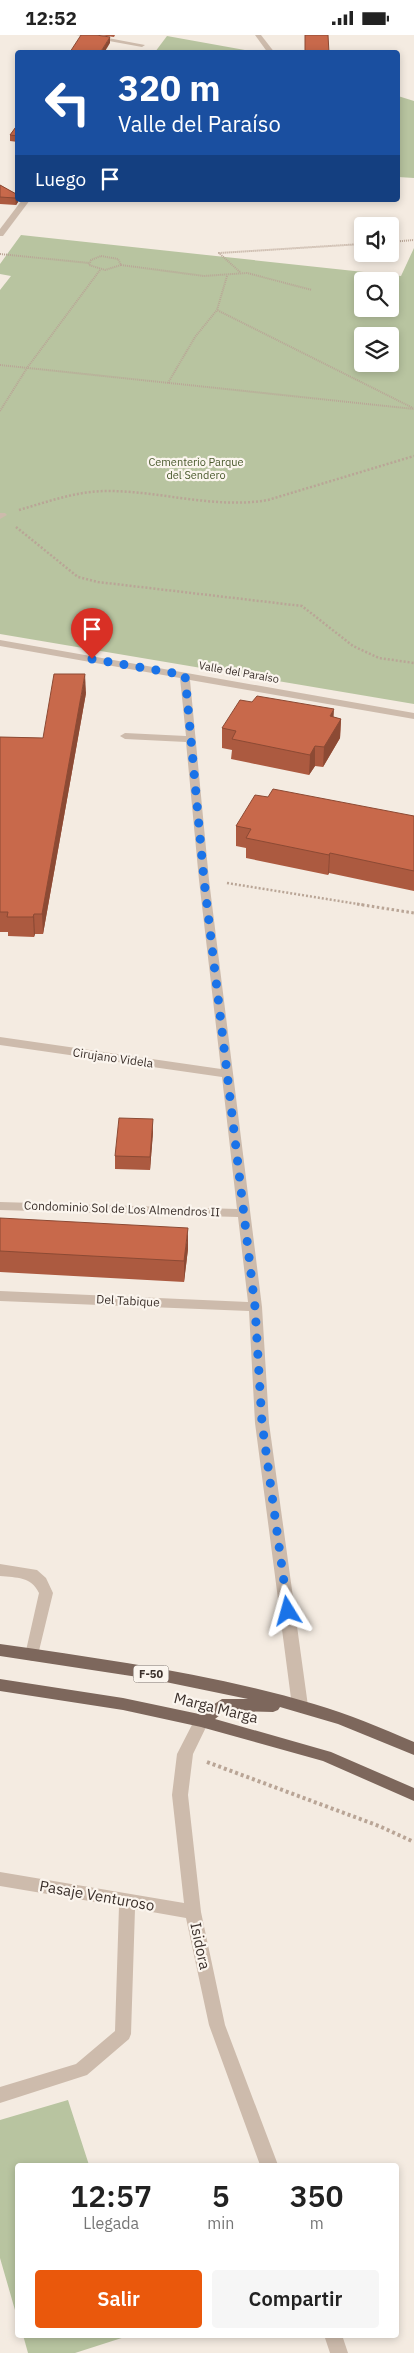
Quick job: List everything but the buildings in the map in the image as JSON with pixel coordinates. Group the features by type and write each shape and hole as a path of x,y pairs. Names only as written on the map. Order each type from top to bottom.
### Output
{"main road":[{"name":"Marga Marga","path":"0,1650 126,1669 300,1706 344,1720 414,1749"},
{"name":"Marga Marga","path":"0,1685 124,1704 201,1721 326,1756 414,1795"},
{"path":"201,1721 222,1705 300,1706"}],"street":[{"path":"79,35 144,42 138,50"},
{"path":"258,35 270,50"},
{"path":"0,234 24,202"},
{"name":"Valle del Paraíso","path":"0,643 414,716"},
{"path":"185,675 204,880 255,1307 262,1423 300,1706"},
{"path":"125,736 191,739"},
{"name":"Cirujano Videla","path":"0,1041 226,1075"},
{"name":"Condominio Sol de Los Almendros II","path":"0,1206 244,1213"},
{"name":"Del Tabique","path":"0,1295 255,1307"},
{"path":"0,1571 32,1574 42,1582 46,1593 32,1655"},
{"name":"Isidora","path":"201,1721 185,1754 180,1795 194,1912 217,2025 268,2163"},
{"name":"Pasaje Venturoso","path":"0,1879 194,1912"},
{"path":"0,2095 81,2070 123,2034 126,1901"},
{"path":"334,2338 340,2353"}],"path":[{"path":"399,241 414,240"},
{"path":"240,273 219,253 354,244"},
{"path":"0,254 89,263 92,267 100,269 116,268 121,265 204,277 227,276 240,273 312,290"},
{"path":"89,263 94,258 107,256 120,260 121,265"},
{"path":"0,411 27,368 100,269"},
{"path":"168,383 195,337 217,310 227,276"},
{"path":"217,310 414,409"},
{"path":"0,365 414,409"},
{"path":"1,515 84,492 114,491 246,504 268,500 414,456"},
{"path":"1,515 78,577 98,582 302,606 353,646 379,658 414,663"},
{"path":"204,880 414,913"},
{"path":"185,1754 379,1826 414,1843"}],"green space":[{"path":"167,36 245,50 156,50"},
{"path":"400,97 414,101 414,178 400,177"},
{"name":"Cementerio Parque del Sendero","path":"21,235 364,272 354,272 354,317 399,317 399,276 401,276 414,248 414,704 0,634 0,290 11,276 0,274 0,264"},
{"path":"68,2100 88,2163 15,2163 15,2310 0,2258 0,2120"},
{"path":"24,2338 122,2338 75,2353 28,2353"}],"route":[{"path":"92,659 185,675 204,880 255,1307 262,1423 288,1611"}]}
